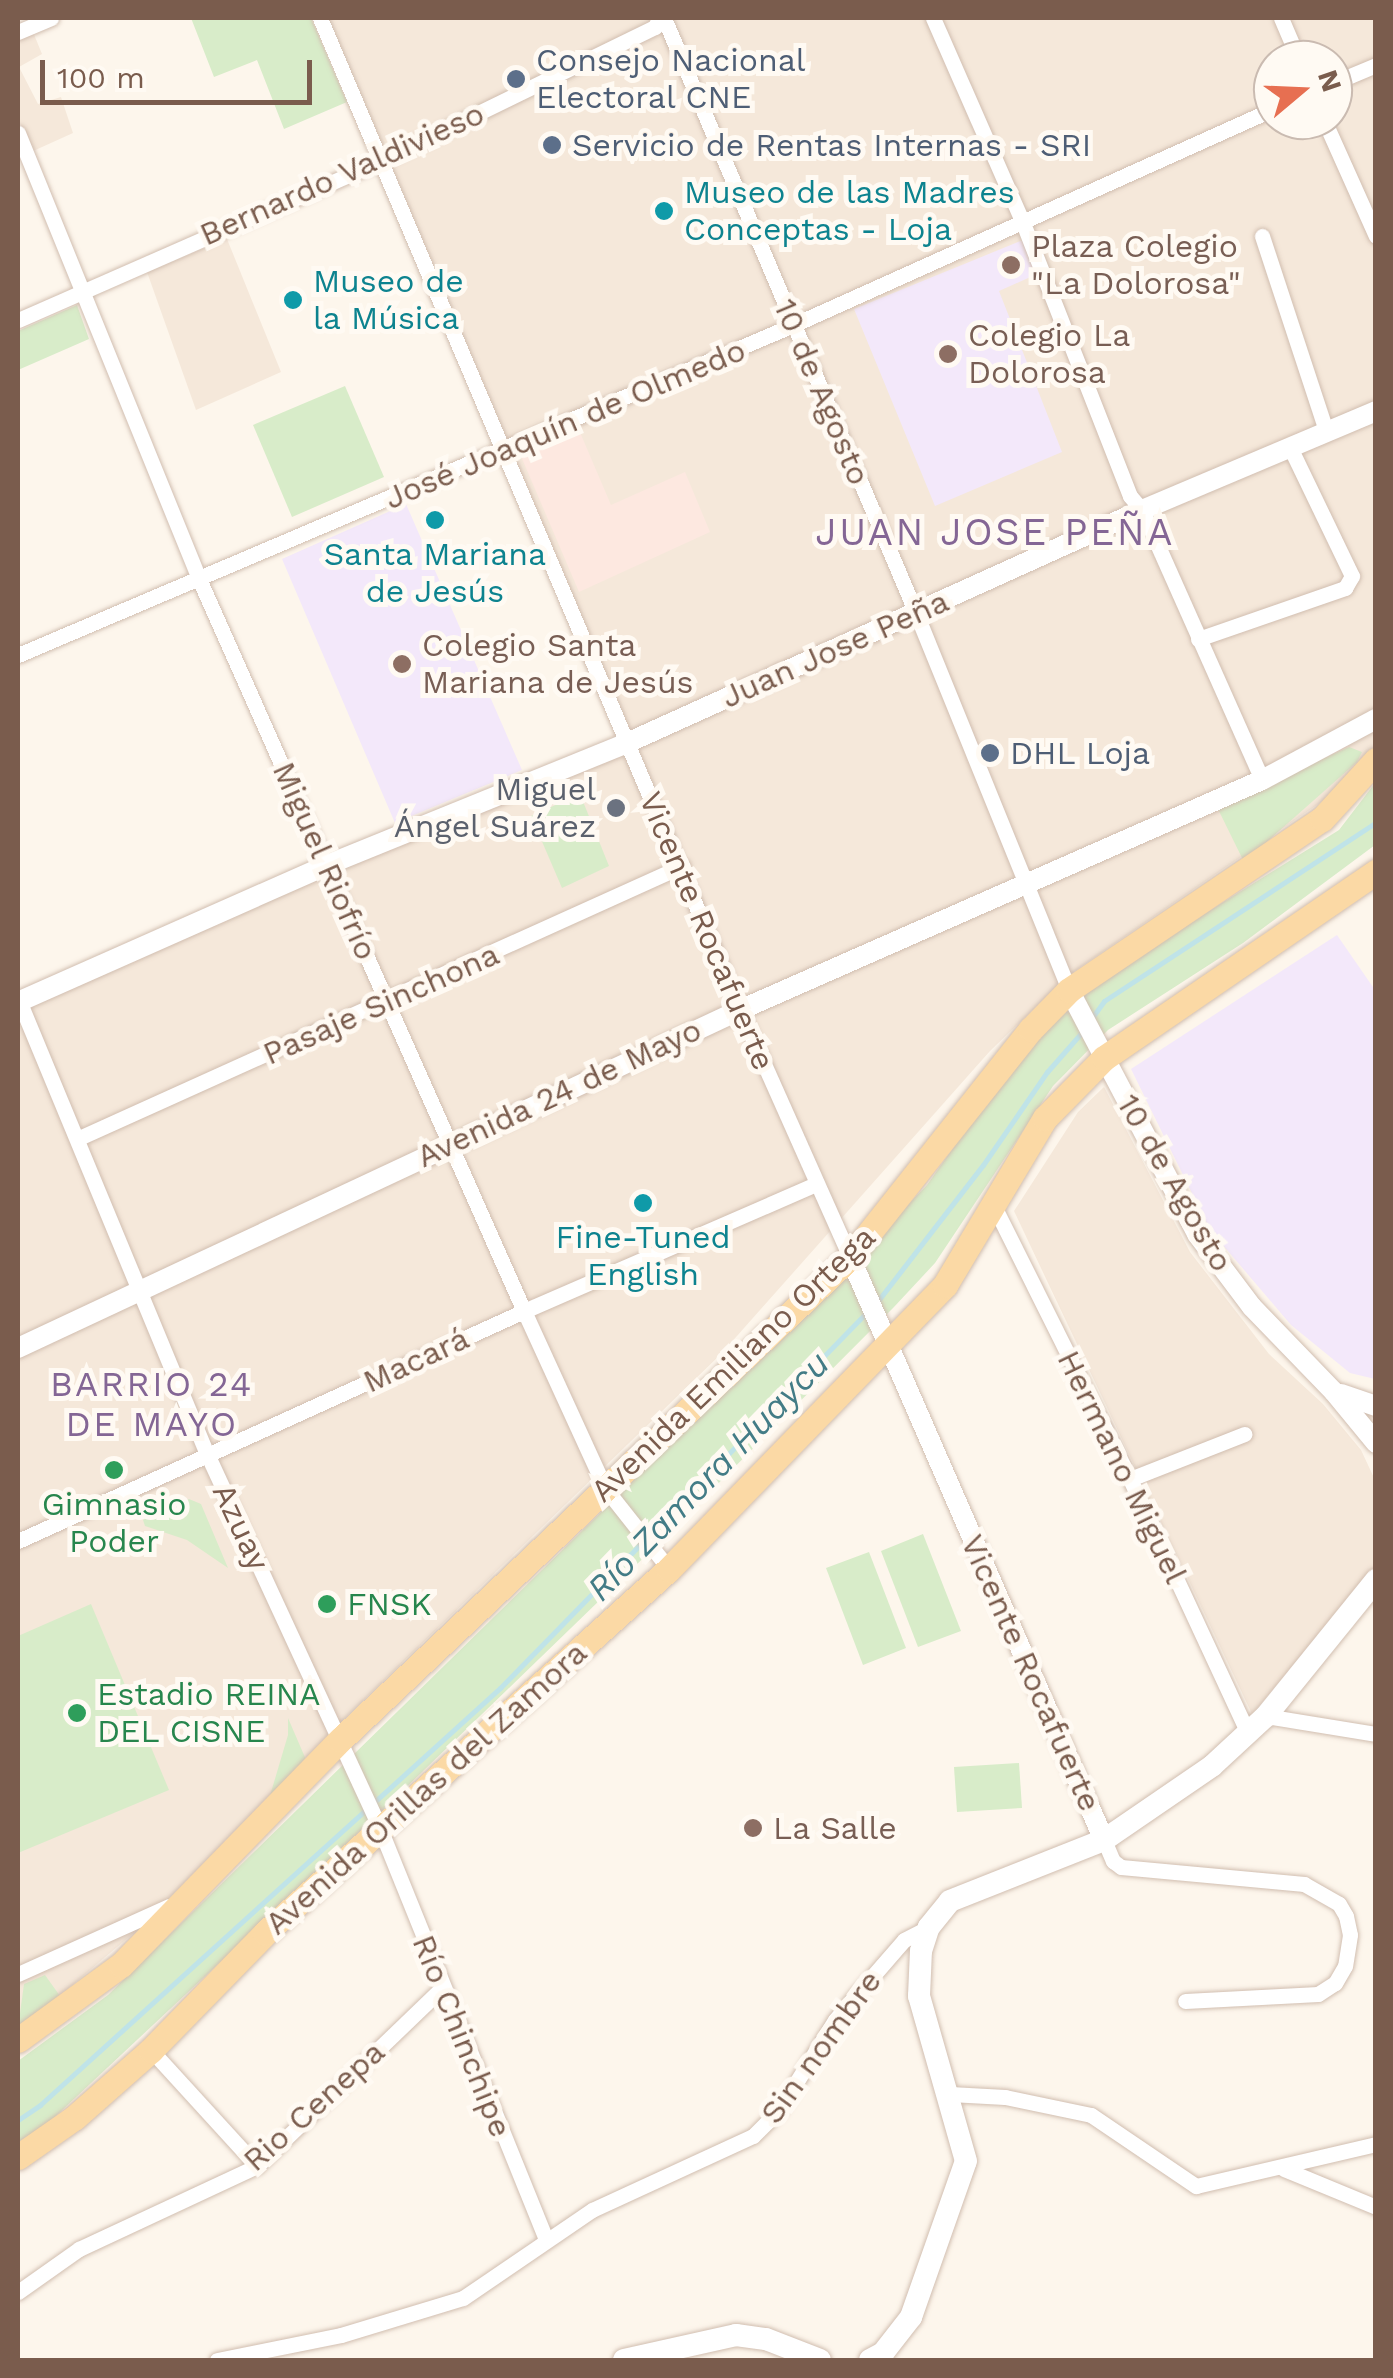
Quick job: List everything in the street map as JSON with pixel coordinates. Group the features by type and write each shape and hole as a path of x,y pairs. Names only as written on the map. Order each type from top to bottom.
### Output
{"main road":[{"name":"Avenida Emiliano Ortega","path":"18,2040 120,1965 343,1746 610,1494 850,1257 1031,1029 1069,990 1322,819 1376,760"},
{"name":"Avenida Orillas del Zamora","path":"18,2157 74,2118 151,2050 376,1822 665,1563 886,1346 944,1285 1044,1118 1104,1058 1376,872"},
{"path":"870,2360 884,2353 911,2318 966,2162 950,2094 919,1996 921,1951 929,1926 950,1901 1104,1840 1212,1766 1266,1716 1376,1580"},
{"path":"624,2360 736,2335 766,2339 820,2360"}],"street":[{"path":"18,32 52,18"},
{"name":"Vicente Rocafuerte","path":"320,18 506,448 740,1010 1104,1840"},
{"name":"Bernardo Valdivieso","path":"18,320 382,160 655,26 661,18"},
{"name":"10 de Agosto","path":"661,18 916,613 1069,990 1196,1234 1252,1307 1334,1392 1376,1443"},
{"path":"933,18 1023,223 1130,496 1142,510 1262,780"},
{"name":"José Joaquín de Olmedo","path":"18,655 200,581 793,325 1253,119"},
{"name":"Miguel Riofrío","path":"18,133 200,581 524,1310 610,1494 665,1563"},
{"path":"1333,140 1376,236"},
{"path":"1262,236 1326,432"},
{"name":"Juan Jose Peña","path":"18,1001 327,865 627,743 1142,510 1376,411"},
{"path":"1198,638 1346,588 1352,576 1290,449"},
{"name":"Avenida 24 de Mayo","path":"18,1348 139,1288 740,1010 1262,780 1376,719"},
{"name":"Pasaje Sinchona","path":"79,1138 388,1003 682,866"},
{"name":"Azuay","path":"18,1001 79,1138 208,1456 376,1822"},
{"name":"Macará","path":"18,1541 524,1310 816,1184"},
{"name":"Hermano Miguel","path":"992,1202 1130,1480 1248,1733"},
{"name":"10 de Agosto","path":"1334,1392 1376,1406"},
{"path":"1130,1480 1244,1434"},
{"path":"1266,1716 1376,1734"},
{"name":"Río Chinchipe","path":"376,1822 546,2240"},
{"path":"1104,1840 1113,1861 1121,1867 1304,1884 1339,1904 1346,1916 1350,1935 1346,1966 1335,1983 1318,1994 1185,2001"},
{"name":"Avenida Emiliano Ortega","path":"18,1974 182,1901"},
{"name":"Sin nombre","path":"217,2360 341,2335 464,2298 592,2210 733,2146 766,2126 835,2020 904,1940 929,1926"},
{"name":"Rio Cenepa","path":"18,2292 79,2249 256,2166 441,1988"},
{"path":"151,2050 256,2166"},
{"path":"950,2094 1005,2097 1091,2115 1188,2185 1216,2184 1376,2144"},
{"path":"1284,2169 1376,2208"}],"shaded area":[{"name":"BARRIO 24 DE MAYO","path":"322,18 1375,18 1375,765 1070,974 990,1051 721,1354 349,1714 143,1925 18,2031 18,1007 626,742"},
{"path":"33,32 42,54 19,67 38,104 61,97 73,133 31,152 18,118 18,39"},
{"path":"227,239 281,372 196,410 147,272"},
{"name":"Colegio La Dolorosa","path":"1023,240 1037,274 999,291 1062,452 935,506 854,309"},
{"path":"576,423 611,505 685,472 710,532 579,592 517,447"},
{"name":"Colegio Santa Mariana de Jesús","path":"406,504 522,770 395,823 282,559"},
{"path":"1337,935 1375,990 1375,1379 1350,1373 1291,1325 1210,1230 1131,1069"},
{"path":"1104,1087 1190,1252 1269,1354 1323,1404 1361,1450 1375,1480 1375,1569 1252,1714 1014,1211 1078,1112"}],"green space":[{"path":"191,18 311,18 347,102 284,129 257,60 214,77"},
{"path":"77,305 89,339 18,370 18,331"},
{"path":"345,386 384,477 292,517 253,425"},
{"path":"1349,747 1362,752 1357,762 1244,862 1217,807"},
{"path":"1375,783 1375,845 1243,943 1108,1030 1053,1086 935,1263 894,1307 664,1538 390,1803 43,2128 18,2142 18,2061 108,1995 783,1334 927,1185 1023,1049 1089,986 1339,830"},
{"path":"580,794 609,866 562,888 531,816"},
{"path":"189,1499 201,1504 228,1568 187,1540 145,1526 143,1520"},
{"path":"923,1534 961,1631 918,1647 881,1551"},
{"path":"869,1552 906,1648 863,1665 826,1568"},
{"name":"Estadio REINA DEL CISNE","path":"91,1604 169,1790 18,1853 18,1636"},
{"path":"288,1718 307,1762 269,1799 288,1735"},
{"path":"1019,1763 1022,1808 957,1812 954,1767"},
{"path":"45,1975 60,1996 18,2028 24,1984"}],"waterway":[{"name":"Río Zamora Huaycu","path":"1091,1019 1104,1001 1376,822"},
{"name":"Río Zamora Huaycu","path":"877,1302 983,1165 1047,1072 1082,1032"},
{"name":"Río Zamora Huaycu","path":"18,2120 40,2105 500,1688 866,1313"}],"place":[{"name":"Consejo Nacional Electoral CNE","path":"516,79"},
{"name":"Servicio de Rentas Internas - SRI","path":"552,145"},
{"name":"Museo de las Madres Conceptas - Loja","path":"664,211"},
{"name":"Plaza Colegio \"La Dolorosa\"","path":"1011,265"},
{"name":"Museo de la Música","path":"293,300"},
{"name":"Colegio La Dolorosa","path":"948,354"},
{"name":"Santa Mariana de Jesús","path":"435,520"},
{"name":"Colegio Santa Mariana de Jesús","path":"402,664"},
{"name":"DHL Loja","path":"990,753"},
{"name":"Miguel Ángel Suárez","path":"616,808"},
{"name":"Fine-Tuned English","path":"643,1203"},
{"name":"Gimnasio Poder","path":"114,1470"},
{"name":"FNSK","path":"327,1604"},
{"name":"Estadio REINA DEL CISNE","path":"77,1713"},
{"name":"La Salle","path":"753,1828"}],"district":[{"name":"JUAN JOSE PEÑA","path":"995,533"},
{"name":"BARRIO 24 DE MAYO","path":"152,1404"}]}
